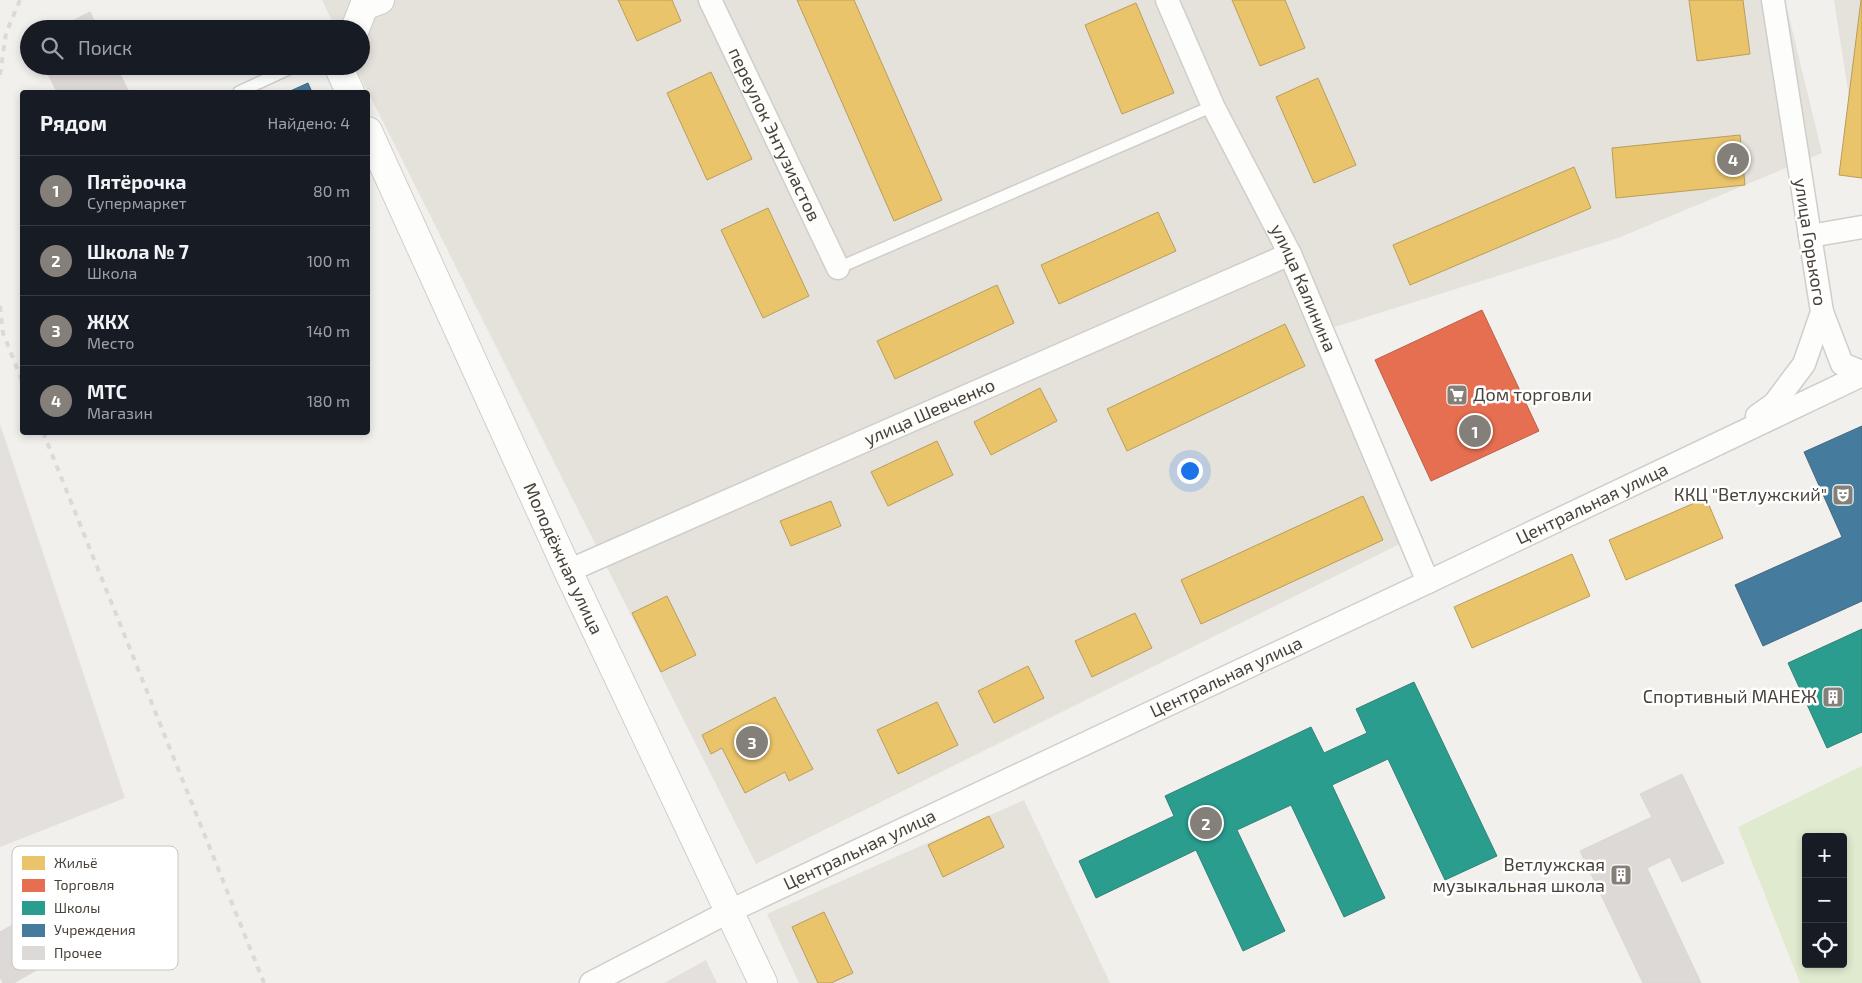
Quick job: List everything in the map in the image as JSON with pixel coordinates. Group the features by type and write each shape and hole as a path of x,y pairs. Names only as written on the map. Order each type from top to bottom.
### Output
{"street":[{"path":"359,20 364,6 380,0"},
{"name":"переулок Энтузиастов","path":"710,0 838,268"},
{"name":"улица Калинина","path":"1167,0 1213,106 1290,254 1428,582"},
{"name":"улица Горького","path":"1718,444 1774,404 1804,364 1822,312 1772,0"},
{"name":"Молодёжная улица","path":"370,135 568,572 763,983"},
{"path":"1810,236 1862,227"},
{"name":"улица Шевченко","path":"568,572 1290,254"},
{"path":"1822,312 1842,364 1862,373"},
{"name":"Центральная улица","path":"591,983 730,911 1428,582 1862,373"}],"lane":[{"path":"243,90 276,75"},
{"path":"838,268 1213,106"}],"shaded area":[{"path":"322,0 1785,0 1822,153 1618,238 1322,331 1414,537 756,864 370,96 370,90 367,90 360,75 370,75 370,20 332,20"},
{"path":"1834,0 1862,0 1862,182"},
{"path":"0,424 125,798 0,847"},
{"path":"1024,800 1110,983 799,983 767,914"},
{"path":"706,960 717,983 664,983"}],"green space":[{"path":"1862,766 1862,983 1800,983 1738,827"}],"building: Жильё":[{"path":"618,0 672,0 681,21 637,41"},
{"path":"797,0 854,0 942,200 894,221"},
{"path":"1232,0 1285,0 1305,48 1260,66"},
{"path":"1689,0 1743,0 1750,54 1697,61"},
{"path":"1862,0 1862,178 1839,175"},
{"path":"1136,3 1174,93 1122,114 1085,25"},
{"path":"711,72 752,159 707,180 667,93"},
{"path":"1318,78 1356,165 1314,183 1276,97"},
{"path":"1740,135 1745,185 1616,198 1612,148"},
{"path":"1574,167 1591,208 1410,285 1393,245"},
{"path":"768,208 809,296 763,318 721,230"},
{"path":"1158,212 1176,251 1059,304 1041,265"},
{"path":"997,285 1014,323 895,379 877,341"},
{"path":"1285,324 1305,366 1127,451 1107,409"},
{"path":"1040,388 1057,421 991,455 974,422"},
{"path":"937,441 953,475 888,506 871,472"},
{"path":"1363,496 1383,540 1201,624 1181,580"},
{"path":"1706,498 1723,538 1626,580 1609,540"},
{"path":"831,501 841,526 791,546 780,521"},
{"path":"1572,554 1590,596 1472,648 1454,607"},
{"path":"667,596 696,655 661,672 632,613"},
{"path":"1135,613 1152,648 1092,677 1075,641"},
{"path":"1028,666 1044,698 994,723 978,691"},
{"path":"775,697 813,769 789,781 785,772 745,793 722,748 711,754 702,735"},
{"path":"937,702 958,745 898,774 877,730"},
{"path":"989,816 1004,847 943,877 928,845"},
{"path":"824,912 853,973 831,983 818,983 792,927"}],"building: Торговля":[{"name":"Дом торговли","path":"1482,310 1539,431 1431,481 1375,360"}],"building: Школы":[{"name":"Спортивный МАНЕЖ","path":"1862,629 1862,732 1827,748 1788,663"},
{"path":"1414,682 1497,856 1445,880 1388,759 1332,785 1385,898 1344,917 1291,805 1237,830 1285,931 1243,951 1196,850 1096,898 1079,861 1174,816 1165,796 1311,727 1324,753 1367,733 1356,709"}],"building: Учреждения":[{"path":"308,83 311,90 292,90"},
{"name":"ККЦ \"Ветлужский\"","path":"1862,426 1862,601 1763,646 1735,585 1842,537 1804,452"}],"building: Прочее":[{"path":"90,12 94,20 74,20"},
{"path":"48,75 120,75 128,90 56,90"},
{"name":"Ветлужская музыкальная школа","path":"1682,774 1724,863 1682,882 1670,857 1647,868 1701,983 1643,983 1580,851 1652,817 1640,794"},
{"path":"12,925 12,970 36,970 14,983 3,983 0,977 0,932"}],"railway":[{"path":"0,75 6,33 20,0"},
{"path":"0,306 3,333 20,376"},
{"path":"44,435 264,983"}],"place":[{"name":"МТС","path":"1733,159"},
{"name":"Дом торговли","path":"1457,395"},
{"name":"Пятёрочка","path":"1475,431"},
{"name":"ККЦ \"Ветлужский\"","path":"1843,495"},
{"name":"Спортивный МАНЕЖ","path":"1833,697"},
{"name":"ЖКХ","path":"752,742"},
{"name":"Школа № 7","path":"1206,823"},
{"name":"Ветлужская музыкальная школа","path":"1621,875"}]}
